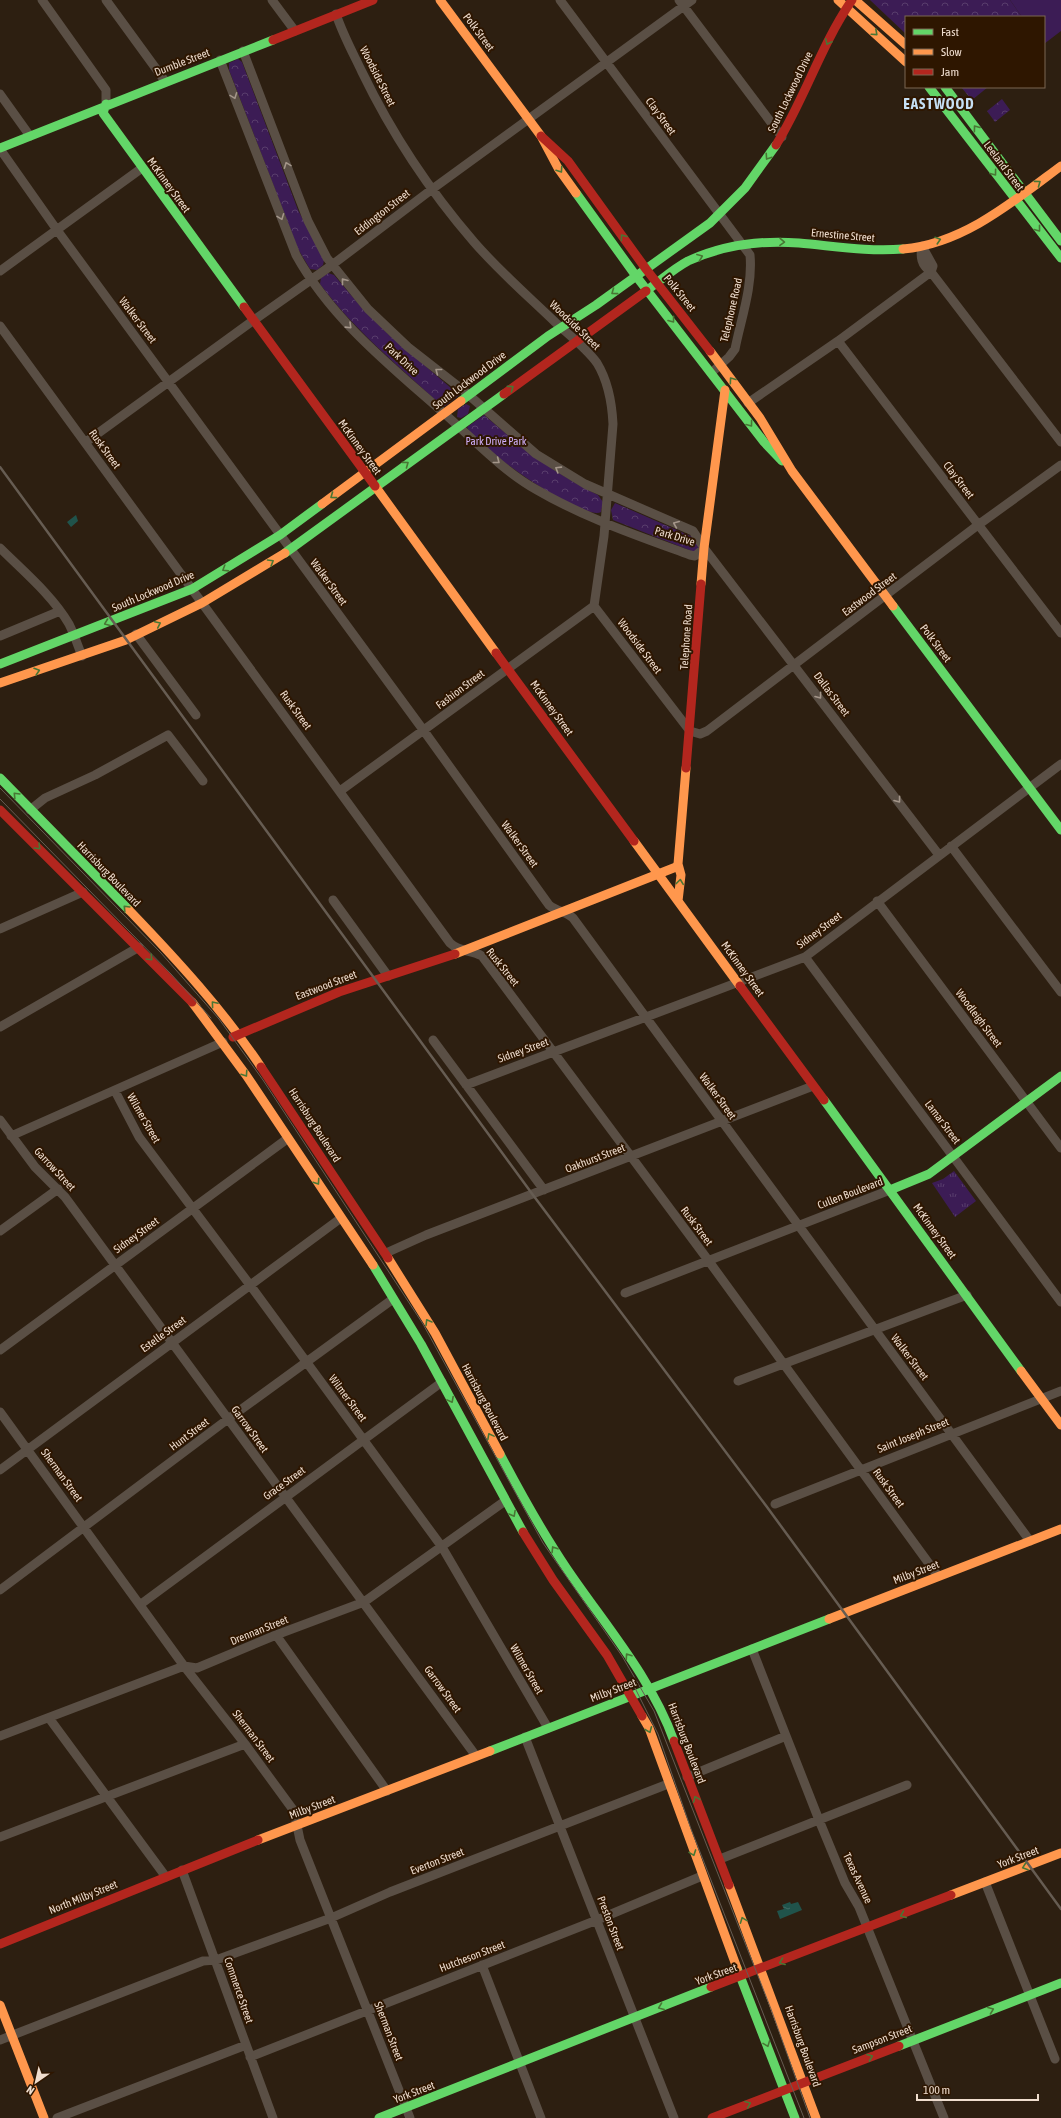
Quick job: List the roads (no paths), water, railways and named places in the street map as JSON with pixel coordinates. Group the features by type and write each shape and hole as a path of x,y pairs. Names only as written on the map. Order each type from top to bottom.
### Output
{"main road":[{"name":"Dumble Street","path":"0,148 106,104 373,0"},
{"name":"Polk Street","path":"440,0 529,119 541,136 558,168 636,276 648,289 776,456 792,470"},
{"path":"838,0 849,4 905,61"},
{"path":"855,0 905,44"},
{"name":"South Lockwood Drive","path":"0,664 192,589 280,535 548,336 562,328 646,269 720,215 761,168 782,137 805,94 826,45 849,4"},
{"name":"Leeland Street","path":"930,88 1061,258"},
{"path":"938,99 946,89"},
{"name":"Leeland Street","path":"946,89 1061,241"},
{"name":"McKinney Street","path":"106,104 103,113 142,168 1061,1424"},
{"name":"Polk Street","path":"541,136 568,161 646,269 721,365 774,439 792,470 1061,830"},
{"name":"Ernestine Street","path":"657,283 665,275 698,257 743,246 778,242 858,250 886,251 922,246 968,228 1015,200 1061,166"},
{"path":"0,683 126,640 202,603 290,550 374,487 657,283"},
{"name":"Telephone Road","path":"678,901 681,875 678,864 704,548 725,390"},
{"path":"720,427 728,417 748,403"},
{"name":"Harrisburg Boulevard","path":"0,778 181,964 239,1034 386,1253 435,1333 527,1506 567,1569 650,1688 666,1719 762,1969 816,2118"},
{"path":"0,810 139,947 194,1005 223,1042 370,1260 421,1344 505,1501 553,1580 607,1655 632,1696 649,1728 702,1876 795,2118"},
{"path":"658,875 673,869 678,864"},
{"name":"Eastwood Street","path":"223,1042 339,992 465,951 658,875"},
{"name":"Cullen Boulevard","path":"890,1190 929,1174 1061,1076"},
{"name":"Milby Street","path":"174,1873 1061,1529"},
{"name":"York Street","path":"379,2118 634,2017 868,1929 1061,1853"},
{"name":"North Milby Street","path":"0,1944 174,1873"},
{"name":"Sampson Street","path":"712,2118 1061,1983"},
{"path":"0,2005 44,2118"}],"street":[{"name":"McKinney Street","path":"42,0 106,90 106,104"},
{"path":"106,0 165,81"},
{"path":"272,0 295,30"},
{"name":"Clay Street","path":"560,0 743,246"},
{"name":"Eddington Street","path":"86,442 332,265 431,190 606,62 681,3 692,0"},
{"path":"681,3 782,137"},
{"name":"Woodside Street","path":"336,14 342,31 380,108 402,147 431,190 474,243 506,276 576,341 597,364 612,406 613,441 606,524 594,606 690,731"},
{"name":"Park Drive","path":"220,60 291,243 310,280 341,319 489,455 534,489 572,509 606,524 690,555 695,556 704,548 693,531 608,495 562,471 536,454 484,408 408,347 348,286 332,265 308,221 243,51"},
{"path":"0,94 30,136"},
{"name":"Walker Street","path":"0,148 57,230 169,381 290,550 424,731 549,905 555,910 567,913 573,918 644,1017 1030,1541"},
{"path":"0,271 142,168"},
{"name":"Telephone Road","path":"711,373 721,365 735,349 752,269 750,255 743,246"},
{"path":"748,403 838,341 931,272 933,266 922,246"},
{"path":"931,272 1061,442"},
{"name":"Rusk Street","path":"0,326 340,790 450,943 454,948 475,952 482,956 708,1260 938,1576"},
{"name":"Clay Street","path":"838,341 1061,633"},
{"name":"Eastwood Street","path":"690,731 700,734 707,732 886,597 978,525 1061,465"},
{"path":"0,548 48,596 60,611 74,636 82,656"},
{"name":"Dallas Street","path":"704,548 939,855"},
{"name":"Fashion Street","path":"340,790 424,731 594,606"},
{"path":"0,636 60,611"},
{"path":"136,634 196,714"},
{"path":"30,810 45,798 95,774 168,735 203,782"},
{"name":"Sidney Street","path":"466,1085 805,957 877,901 1061,764"},
{"path":"951,846 1061,992"},
{"path":"0,929 83,892"},
{"path":"333,900 388,976"},
{"name":"Woodleigh Street","path":"877,901 1061,1148"},
{"path":"0,1027 139,947"},
{"name":"Lamar Street","path":"805,957 1061,1302"},
{"path":"433,1040 544,1190"},
{"name":"Eastwood Street","path":"11,1136 223,1042"},
{"name":"Oakhurst Street","path":"386,1253 426,1235 814,1086"},
{"name":"Wilmer Street","path":"115,1091 139,1137 250,1285 442,1547 548,1728"},
{"name":"Garrow Street","path":"0,1120 35,1167 58,1189 116,1265 476,1756"},
{"name":"Sidney Street","path":"0,1350 287,1139"},
{"path":"0,1231 58,1189"},
{"name":"Cullen Boulevard","path":"626,1293 890,1190"},
{"name":"Estelle Street","path":"0,1470 341,1218"},
{"path":"738,1382 967,1295"},
{"name":"Hunt Street","path":"0,1590 228,1419 393,1299"},
{"name":"Grace Street","path":"141,1604 442,1382"},
{"name":"Saint Joseph Street","path":"775,1504 951,1432 1061,1390"},
{"name":"Sherman Street","path":"0,1412 141,1604 184,1666 245,1744 294,1811 300,1840 410,2118"},
{"name":"Drennan Street","path":"0,1736 184,1666 197,1668 276,1635 364,1602 505,1501"},
{"path":"276,1635 387,1791"},
{"name":"Texas Avenue","path":"752,1649 845,1884 859,1907 944,2118"},
{"name":"Commerce Street","path":"49,1718 107,1796 174,1873 216,1960 273,2118"},
{"path":"687,1777 786,1736"},
{"name":"Preston Street","path":"524,1737 674,2118"},
{"path":"0,1837 245,1744"},
{"name":"Everton Street","path":"0,2040 203,1961 216,1960 331,1918 390,1892 668,1784"},
{"path":"720,1859 907,1786"},
{"name":"Hutcheson Street","path":"250,2057 597,1920 702,1876"},
{"path":"985,1882 1031,1995 1055,2059"},
{"path":"482,1965 541,2118"},
{"path":"57,2118 246,2045"}],"water":[{"path":"76,515 78,521 71,527 67,522"},
{"path":"790,1902 791,1904 798,1902 802,1910 780,1919 777,1911 784,1909 782,1905"}],"tram line":[{"path":"0,788 161,953 219,1019 263,1080 423,1324 543,1543 622,1656 654,1711 771,2009 810,2118"},
{"path":"0,799 171,974 211,1018"},
{"path":"635,1688 658,1734 691,1829 804,2118"}],"railway":[{"path":"0,467 533,1195 767,1507 1061,1909"}],"district":[{"name":"EASTWOOD","path":"939,103"}],"park label":[{"name":"Park Drive Park","path":"496,441"}]}
